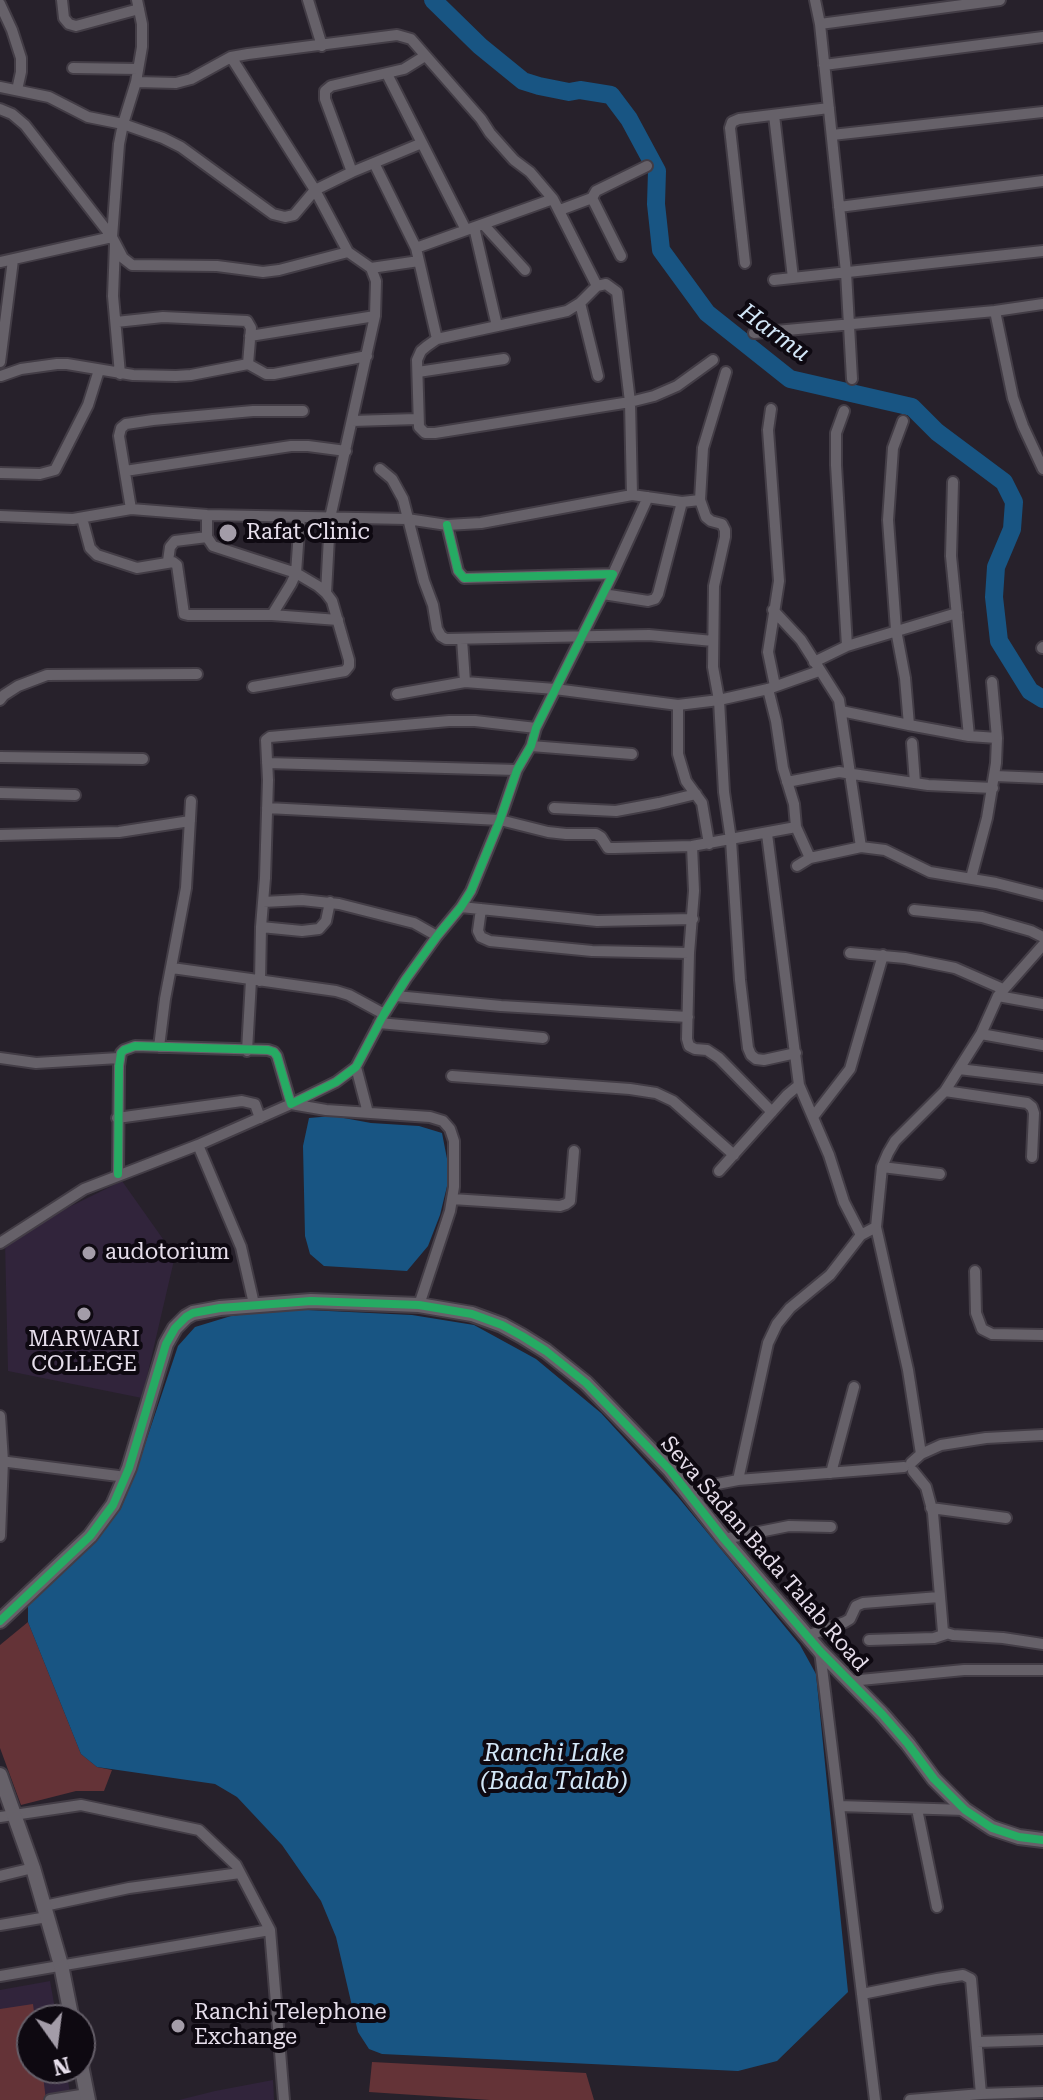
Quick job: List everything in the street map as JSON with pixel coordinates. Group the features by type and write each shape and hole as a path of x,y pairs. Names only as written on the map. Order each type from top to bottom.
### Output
{"street":[{"path":"62,0 64,18 76,26 138,5 143,35 136,82 123,124 117,158 113,296 120,374"},
{"path":"308,0 322,46"},
{"path":"815,0 846,272 852,379"},
{"path":"820,24 1000,0"},
{"path":"0,4 21,58 17,90"},
{"path":"136,82 176,83 191,79 231,57 397,35 411,39 490,133 553,199 597,286"},
{"path":"824,65 1043,37"},
{"path":"352,172 325,99 325,91 331,86 404,69 425,56"},
{"path":"231,57 315,190 348,252 371,268 376,281 375,316 330,518 326,593"},
{"path":"73,68 138,69"},
{"path":"387,74 422,143 474,227 525,270"},
{"path":"0,87 58,100 88,117 144,130 181,147 273,214 285,217 294,215 315,190 422,143"},
{"path":"745,263 730,128 732,122 829,108"},
{"path":"0,109 25,125 114,239 123,258 132,265 279,270 348,252"},
{"path":"832,135 1043,112"},
{"path":"774,115 793,278"},
{"path":"374,163 416,248 437,339"},
{"path":"560,210 592,198 596,191 647,166"},
{"path":"839,207 1043,181"},
{"path":"592,198 621,256"},
{"path":"416,248 553,199"},
{"path":"474,227 497,326"},
{"path":"0,262 114,239"},
{"path":"774,280 1043,251"},
{"path":"0,362 13,260"},
{"path":"371,268 419,261"},
{"path":"632,495 630,402 617,292 606,284 597,286 567,311 437,339 421,351 417,360 417,419 425,433 630,402 654,396 677,386 713,360"},
{"path":"580,303 598,376"},
{"path":"754,333 1043,304"},
{"path":"995,311 1013,398 1042,463"},
{"path":"250,336 375,316"},
{"path":"116,322 163,317 247,321 251,328 248,364"},
{"path":"0,385 0,374 57,364 120,374 191,375 248,364 266,374 274,374 367,356"},
{"path":"418,372 504,359"},
{"path":"0,473 40,474 55,470 88,405 99,370"},
{"path":"726,372 703,448 700,500 706,517 722,524 725,530 714,586 713,667 719,700 740,980 751,1055 764,1060 796,1053"},
{"path":"771,409 768,430 779,581 768,652 796,827 810,858"},
{"path":"131,509 119,436 126,424 253,411 303,411"},
{"path":"844,411 836,433 836,465 847,646"},
{"path":"352,421 417,419"},
{"path":"903,421 893,448 888,520 896,630 905,678 909,725"},
{"path":"125,471 291,446 346,451"},
{"path":"380,469 398,488 433,605 437,629 446,639 649,635 713,641"},
{"path":"953,482 951,556 969,736"},
{"path":"0,516 82,518 131,509 207,515 407,519 447,525 481,523 632,495 682,502 700,500"},
{"path":"0,1243 71,1196 291,1104 336,1082 356,1067 381,1018 437,936 461,907 478,875 517,770 648,497"},
{"path":"603,594 648,601 655,599 682,502"},
{"path":"207,515 207,537 213,546 296,573 326,593 332,601 349,660 345,671 253,687"},
{"path":"272,615 296,573 300,517"},
{"path":"82,518 93,553 137,568 168,561 177,565 184,614 272,615 338,620"},
{"path":"447,525 458,571 464,578 613,574"},
{"path":"168,561 170,547 175,541 207,537"},
{"path":"773,610 801,640 839,700 861,847"},
{"path":"397,694 465,682 555,689 678,705 719,700 772,688 816,667 847,646 957,613"},
{"path":"462,639 465,682"},
{"path":"0,700 18,686 47,675 197,674"},
{"path":"971,878 995,776 997,738 992,682"},
{"path":"678,705 678,754 686,781 702,803 709,844"},
{"path":"841,711 969,736 997,738"},
{"path":"247,1051 265,878 266,740 270,737 449,721 536,728"},
{"path":"912,743 915,783"},
{"path":"531,746 632,754"},
{"path":"0,757 143,759"},
{"path":"267,763 517,770"},
{"path":"787,782 839,772 915,783 993,788"},
{"path":"995,776 1043,778"},
{"path":"0,793 75,795"},
{"path":"554,808 616,811 696,794"},
{"path":"159,1047 186,888 191,801"},
{"path":"267,808 500,820 557,833 596,834 608,848 692,846 796,827"},
{"path":"0,835 109,833 190,821"},
{"path":"767,834 799,1085 829,1155 844,1202 861,1235"},
{"path":"692,846 694,891 689,953 689,1046 707,1050 719,1058 772,1112"},
{"path":"797,866 810,858 861,847 885,850 930,872 1043,895"},
{"path":"263,902 330,902 414,923 437,936"},
{"path":"261,927 302,931 319,929 326,921 330,902"},
{"path":"461,907 597,921 693,919"},
{"path":"481,909 478,931 481,937 490,941 592,951 689,953"},
{"path":"914,910 982,917 1043,937"},
{"path":"921,1454 908,1370 876,1227 882,1167 895,1141 945,1091 981,1034 1001,992 1043,945"},
{"path":"850,953 905,958 955,968 1001,992 1043,1004"},
{"path":"813,1117 850,1069 883,955"},
{"path":"172,968 336,991 349,995 381,1018 543,1038"},
{"path":"396,996 501,1006 688,1017"},
{"path":"981,1034 1043,1045"},
{"path":"118,1174 119,1058 128,1048 274,1052 291,1104"},
{"path":"0,1058 36,1063 119,1058"},
{"path":"356,1067 368,1113"},
{"path":"959,1069 1043,1079"},
{"path":"452,1076 656,1093 673,1101 734,1155"},
{"path":"719,1171 799,1085"},
{"path":"945,1091 1027,1103 1034,1113 1032,1157"},
{"path":"117,1118 242,1101 255,1104 260,1118"},
{"path":"291,1104 313,1109 430,1117 443,1121 450,1129 454,1141 452,1199 419,1305"},
{"path":"198,1145 241,1247 254,1304"},
{"path":"452,1199 566,1204 570,1201 574,1151"},
{"path":"882,1167 940,1174"},
{"path":"738,1480 768,1343 777,1324 790,1308 830,1275 861,1235 876,1227"},
{"path":"975,1271 976,1313 982,1329 992,1334 1043,1335"},
{"name":"Seva Sadan Bada Talab Road","path":"0,1621 90,1536 113,1505 126,1477 162,1356 175,1328 186,1317 193,1313 254,1304 311,1301 419,1305 472,1314 522,1336 586,1383 670,1470 724,1539 820,1651 899,1734 934,1779 965,1810 992,1828 1019,1837 1043,1840"},
{"path":"831,1473 854,1387"},
{"path":"0,1416 0,1536"},
{"path":"686,1490 738,1480 909,1467 921,1454 941,1445 1043,1435"},
{"path":"2,1461 126,1477"},
{"path":"909,1467 926,1487 931,1508 941,1625 946,1634"},
{"path":"931,1508 1006,1518"},
{"path":"724,1539 789,1526 831,1527"},
{"path":"807,1636 845,1622 850,1619 856,1606 863,1603 939,1597"},
{"path":"869,1640 934,1638 946,1634 1043,1644"},
{"path":"820,1651 875,2100"},
{"path":"850,1681 964,1670 1043,1670"},
{"path":"0,1775 7,1816 33,1868 69,2004"},
{"path":"7,1816 81,1805 199,1830 236,1865 270,1930 284,2100"},
{"path":"839,1806 965,1810"},
{"path":"917,1809 937,1907"},
{"path":"0,1876 33,1868"},
{"path":"0,1925 129,1888 240,1873"},
{"path":"0,1976 270,1930"},
{"path":"862,1994 963,1975 971,1979 981,2094"},
{"path":"977,2042 1043,2040"},
{"path":"910,2100 1043,2092"},
{"path":"50,2100 88,2097"}],"shaded area":[{"name":"MARWARI COLLEGE","path":"122,1181 175,1256 142,1398 8,1371 5,1242 14,1234"},
{"path":"28,1622 81,1754 97,1767 112,1770 104,1791 76,1791 21,1805 0,1748 0,1645"},
{"path":"50,1981 54,2004 16,2004 16,2084 68,2084 71,2100 0,2100 0,1990"},
{"path":"16,2007 16,2084 44,2084 46,2100 0,2100 0,2009"},
{"path":"372,2062 586,2073 594,2100 490,2100 369,2092"},
{"path":"273,2080 274,2100 179,2100 215,2091"}],"water":[{"path":"333,1116 371,1123 419,1126 442,1133 450,1174 440,1215 428,1246 407,1271 324,1266 310,1254 305,1236 303,1146 309,1118"},
{"name":"Ranchi Lake (Bada Talab)","path":"287,1309 412,1315 474,1325 536,1359 601,1413 678,1497 800,1645 816,1674 848,1992 777,2061 738,2071 382,2054 369,2049 358,2032 336,1937 321,1901 282,1845 237,1797 215,1784 97,1767 81,1754 28,1622 28,1602 95,1542 121,1508 178,1346 195,1327 231,1316"}],"waterway":[{"name":"Harmu","path":"433,0 480,46 523,81 569,92 580,90 611,95 629,119 657,171 656,204 661,250 707,313 790,379 912,407 937,432 1004,482 1014,502 1012,529 996,567 994,597 999,641 1030,691 1043,699"}],"cycle path":[{"path":"118,1174 119,1066 124,1050 135,1046 268,1050 277,1056 291,1104 336,1082 356,1067 406,979 471,891 517,770 613,574 464,578 458,571 447,525"},
{"path":"0,1621 90,1536 113,1505 129,1468 166,1344 186,1317 220,1308 311,1301 419,1305 472,1314 522,1336 586,1383 670,1470 724,1539 820,1651 882,1714 934,1779 965,1810 992,1828 1019,1837 1043,1840"}],"place":[{"name":"Rafat Clinic","path":"228,533"},
{"name":"audotorium","path":"89,1253"},
{"name":"MARWARI COLLEGE","path":"84,1314"},
{"name":"Ranchi Telephone Exchange","path":"178,2026"}]}
